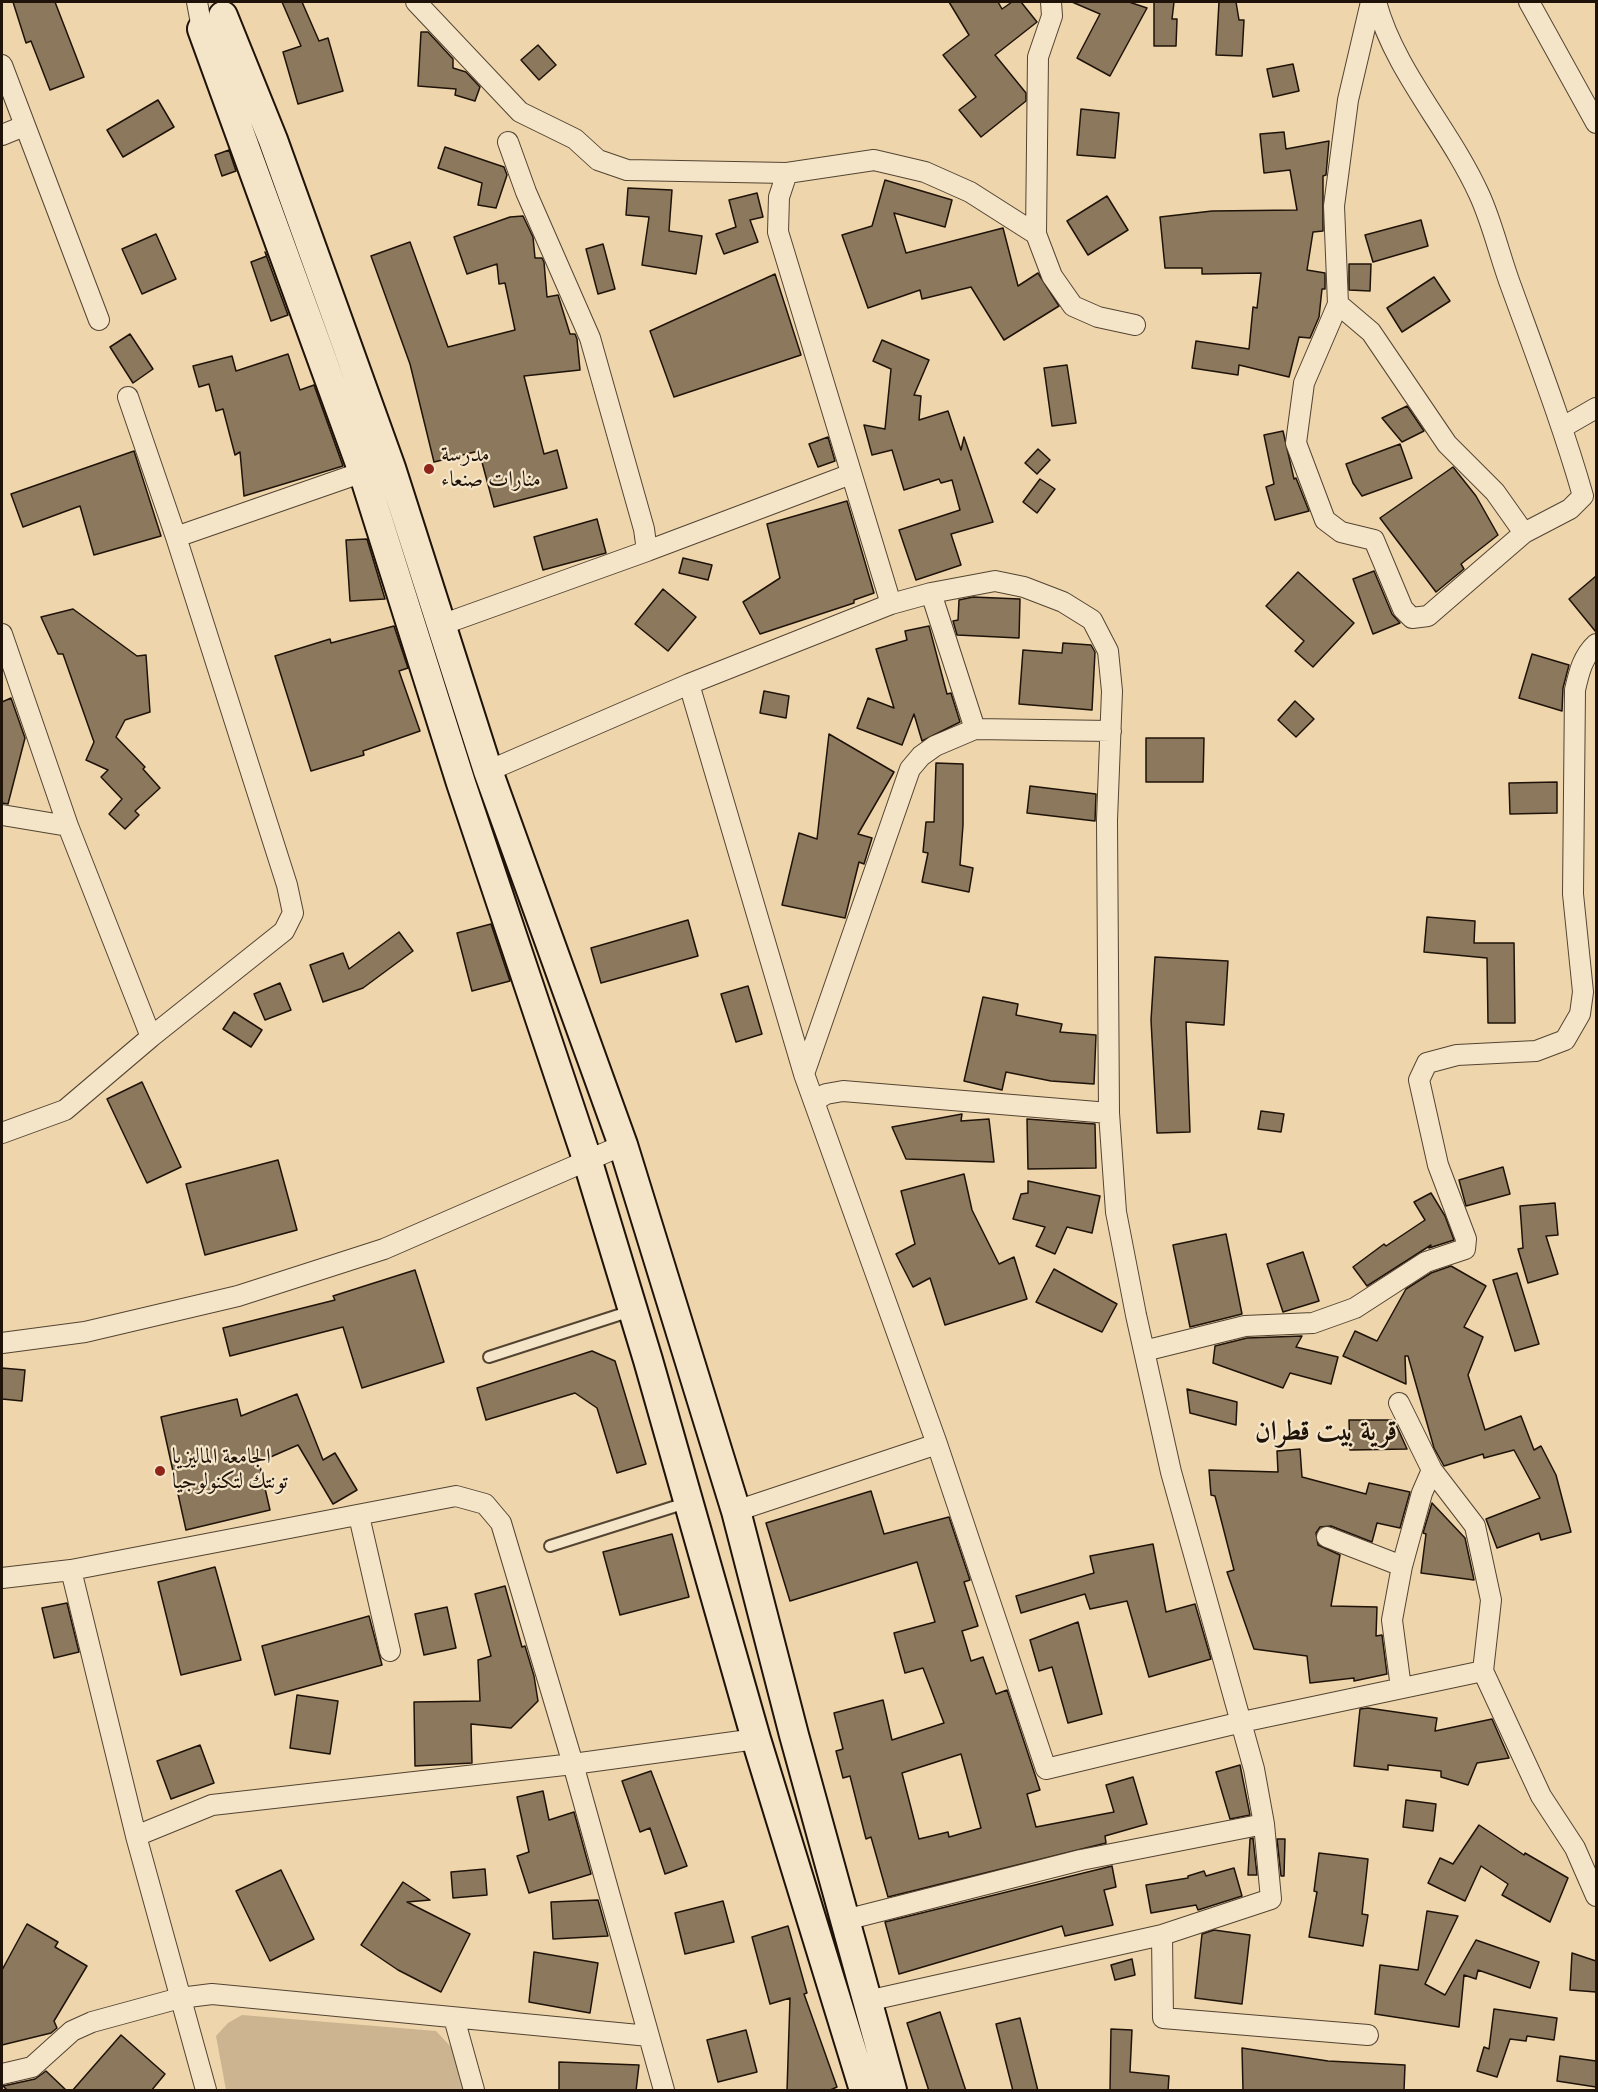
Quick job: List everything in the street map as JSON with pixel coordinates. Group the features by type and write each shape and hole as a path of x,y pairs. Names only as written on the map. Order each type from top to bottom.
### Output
{"street":[{"path":"416,2 519,112 576,139 598,160 627,170 787,173 873,160 926,172 970,192 1036,234"},
{"path":"1051,2 1052,16 1038,57 1036,234 1052,276 1073,306 1098,317 1135,325"},
{"path":"1371,2 1347,100 1334,206 1338,304 1304,383 1296,443 1325,520 1341,532 1374,540 1403,609 1412,618 1428,616 1524,533 1570,509 1590,502 1480,195 1444,129 1406,69 1382,22 1376,2"},
{"path":"1529,2 1596,123"},
{"path":"213,10 461,783 587,1159 648,1360 756,1739 864,2091"},
{"path":"213,10 273,140 383,446 488,771 623,1145 736,1510 794,1735 892,2091"},
{"path":"2,64 99,320"},
{"path":"2,135 24,126"},
{"path":"508,142 526,192 590,338 633,497 644,529 648,551"},
{"path":"787,173 779,197 778,232 891,604"},
{"path":"1338,304 1371,332 1448,444 1495,492 1524,533"},
{"path":"2,1133 65,1110 151,1037 284,931 292,913 287,885 176,537 128,396"},
{"path":"1563,427 1596,408"},
{"path":"176,537 363,472"},
{"path":"441,625 648,551 851,474"},
{"path":"488,771 689,684 891,604 931,593 995,581 1024,587 1063,602 1092,620 1108,651 1112,692 1107,820 1109,1113 1116,1212 1171,1472 1242,1722 1264,1824 1271,1899 1162,1935 867,2001"},
{"path":"931,593 975,729"},
{"path":"2,634 68,826 151,1037"},
{"path":"1144,1351 1245,1326 1313,1323 1355,1308 1426,1262 1465,1250 1466,1239 1438,1165 1419,1080 1427,1063 1447,1058 1536,1051 1566,1040 1580,1014 1582,992 1573,894 1575,690 1581,665 1596,644"},
{"path":"689,684 804,1074 937,1444 1046,1769 1242,1722 1483,1671"},
{"path":"804,1074 910,769 921,756 936,746 975,729 1111,731"},
{"path":"2,815 68,826"},
{"path":"814,1101 826,1094 843,1091 1109,1113"},
{"path":"2,1342 85,1332 238,1296 384,1249 623,1145"},
{"path":"648,1360 686,1347"},
{"path":"1399,1403 1432,1470 1474,1526 1491,1600 1483,1671 1541,1796 1575,1848 1596,1896"},
{"path":"736,1510 937,1444"},
{"path":"1401,1688 1392,1620 1402,1566 1422,1493 1432,1470"},
{"path":"2,1578 71,1570 456,1496 485,1504 501,1522 573,1764 664,2091"},
{"path":"359,1516 390,1652"},
{"path":"1327,1537 1402,1566"},
{"path":"71,1570 136,1836 206,2091"},
{"path":"136,1836 212,1805 573,1764 794,1735"},
{"path":"845,1920 1081,1860 1264,1824"},
{"path":"1162,1935 1163,2018 1368,2035"},
{"path":"2,2074 32,2067 72,2031 92,2022 180,1998 212,1994 649,2036"},
{"path":"454,2018 474,2091"}],"lane":[{"path":"489,1357 633,1311"},
{"path":"550,1546 689,1502"}],"shaded area":[{"path":"242,2015 436,2031 454,2050 464,2090 226,2090 216,2036 228,2023"}],"building":[{"path":"13,2 55,2 84,77 50,90 31,41 26,43"},
{"path":"282,2 302,2 319,41 328,38 343,91 298,104 283,52 301,46"},
{"path":"949,2 998,2 1002,9 1012,2 1021,2 1037,22 995,55 1026,93 1026,101 981,137 959,110 976,97 943,55 969,35"},
{"path":"1072,2 1129,2 1147,8 1110,76 1077,58 1100,14"},
{"path":"1154,2 1174,2 1172,19 1177,19 1176,46 1154,46"},
{"path":"1219,2 1236,2 1239,20 1244,20 1242,56 1216,55"},
{"path":"421,32 428,32 453,59 453,68 466,72 480,87 475,101 455,95 456,89 418,86"},
{"path":"538,45 556,65 539,80 521,60"},
{"path":"1293,64 1299,91 1273,97 1267,69"},
{"path":"158,100 174,127 123,157 107,130"},
{"path":"1081,109 1119,113 1115,158 1077,155"},
{"path":"1284,132 1286,149 1329,141 1326,175 1323,176 1323,231 1313,232 1307,270 1325,273 1325,289 1322,289 1319,317 1310,338 1299,337 1289,377 1239,365 1238,375 1192,368 1196,341 1249,349 1253,307 1257,308 1261,273 1202,274 1202,268 1165,268 1160,217 1212,211 1297,210 1290,170 1264,173 1260,134"},
{"path":"445,147 504,167 507,175 496,208 478,205 482,183 438,168"},
{"path":"229,150 236,171 222,176 215,155"},
{"path":"885,180 952,200 945,227 894,213 906,253 1003,228 1018,286 1038,273 1059,306 1004,340 971,287 922,299 920,290 868,308 842,235 872,226"},
{"path":"628,188 672,190 669,231 702,236 696,274 642,265 649,217 626,215"},
{"path":"757,193 763,217 750,220 758,242 724,254 716,234 736,227 729,200"},
{"path":"1107,196 1128,230 1088,255 1067,221"},
{"path":"523,216 533,237 535,258 542,258 544,262 547,297 558,295 570,334 575,334 577,339 580,370 524,376 544,454 557,450 567,488 494,507 479,451 434,462 410,364 371,256 410,242 448,347 515,330 505,283 499,284 497,264 467,274 454,237 510,217"},
{"path":"1421,220 1428,246 1373,262 1365,235"},
{"path":"156,234 176,279 142,294 122,249"},
{"path":"603,244 615,289 598,294 586,249"},
{"path":"267,256 288,315 271,321 251,262"},
{"path":"1349,264 1371,264 1370,291 1349,290"},
{"path":"775,274 801,355 674,397 650,331"},
{"path":"1434,277 1450,301 1402,332 1387,308"},
{"path":"130,334 153,369 133,383 110,347"},
{"path":"882,340 929,360 914,395 921,396 919,420 948,411 961,450 964,437 993,522 951,534 961,565 916,580 899,530 960,510 952,480 941,483 939,479 904,490 892,450 872,455 864,425 885,429 891,369 873,361"},
{"path":"288,354 300,390 314,385 343,466 244,496 240,452 235,455 223,409 216,411 209,384 199,387 193,366 232,356 236,371"},
{"path":"1067,365 1076,423 1052,426 1044,368"},
{"path":"1407,406 1424,431 1402,442 1382,418"},
{"path":"1283,431 1294,479 1296,478 1309,511 1275,520 1266,487 1274,484 1264,435"},
{"path":"828,437 835,461 818,467 809,444"},
{"path":"1400,444 1412,478 1362,496 1353,483 1346,464"},
{"path":"1038,449 1050,460 1037,474 1025,463"},
{"path":"134,451 161,536 94,555 80,506 23,527 11,494"},
{"path":"1453,467 1476,496 1498,535 1461,564 1464,569 1436,592 1380,518"},
{"path":"1040,479 1055,489 1037,513 1023,502"},
{"path":"847,501 874,593 854,600 854,603 760,634 743,602 780,578 767,524"},
{"path":"597,519 606,553 543,570 534,537"},
{"path":"367,539 385,599 350,601 346,540"},
{"path":"683,558 712,565 708,580 679,573"},
{"path":"1374,571 1392,614 1400,623 1373,634 1353,579"},
{"path":"1298,572 1354,623 1313,667 1295,651 1304,641 1266,606"},
{"path":"1596,576 1596,632 1569,599"},
{"path":"663,589 696,617 668,651 635,624"},
{"path":"973,597 1020,599 1019,638 957,635 953,621 958,620 959,600"},
{"path":"73,609 137,656 146,655 150,712 125,720 116,737 145,767 143,769 160,788 135,811 139,815 125,829 109,814 122,799 101,777 108,770 86,760 94,742 63,654 58,654 41,617"},
{"path":"394,626 408,668 399,671 420,731 363,751 364,755 311,771 275,656 330,639 331,643"},
{"path":"929,626 947,694 951,693 960,722 922,741 914,714 902,745 857,728 868,698 894,708 876,649 907,640 905,631"},
{"path":"1063,643 1091,645 1095,652 1092,710 1019,704 1023,650 1062,653"},
{"path":"1532,654 1569,665 1563,688 1562,711 1519,698"},
{"path":"764,691 789,696 786,718 760,713"},
{"path":"11,698 25,738 8,804 2,803 2,702"},
{"path":"1295,701 1314,719 1296,737 1278,720"},
{"path":"829,734 894,772 858,834 872,838 864,864 859,862 845,918 782,905 799,833 817,839"},
{"path":"1146,738 1204,738 1203,782 1146,782"},
{"path":"936,763 963,764 963,825 960,865 973,868 969,892 922,882 928,853 923,852 926,822 934,822"},
{"path":"1557,782 1557,813 1510,814 1509,783"},
{"path":"1030,786 1096,794 1095,821 1027,813"},
{"path":"1427,917 1475,921 1474,943 1514,943 1515,1023 1488,1023 1487,958 1424,952"},
{"path":"688,920 698,956 601,983 591,948"},
{"path":"491,924 510,981 472,991 457,933"},
{"path":"399,932 413,951 363,988 323,1002 310,965 343,953 349,969"},
{"path":"1155,957 1228,961 1224,1025 1186,1022 1190,1132 1157,1133 1151,1020"},
{"path":"280,983 291,1010 265,1020 254,994"},
{"path":"748,986 762,1034 736,1042 721,994"},
{"path":"983,997 1018,1004 1016,1015 1062,1024 1060,1032 1096,1035 1094,1084 1051,1081 1006,1072 1002,1090 964,1081"},
{"path":"234,1012 262,1030 251,1047 223,1029"},
{"path":"142,1082 181,1167 147,1183 107,1099"},
{"path":"1261,1111 1284,1114 1281,1132 1258,1129"},
{"path":"962,1114 961,1121 989,1119 994,1162 906,1159 892,1127"},
{"path":"1027,1119 1095,1124 1096,1168 1028,1169"},
{"path":"278,1160 297,1230 205,1255 186,1184"},
{"path":"1503,1167 1510,1194 1466,1206 1459,1180"},
{"path":"964,1174 972,1210 999,1264 1014,1257 1027,1299 945,1325 930,1278 913,1287 896,1254 915,1244 901,1191"},
{"path":"1028,1181 1100,1196 1092,1233 1067,1227 1055,1254 1036,1246 1045,1227 1013,1219 1021,1194 1028,1193"},
{"path":"1431,1193 1445,1216 1454,1240 1429,1248 1431,1245 1367,1286 1353,1267 1384,1244 1386,1246 1425,1220 1414,1202"},
{"path":"1555,1203 1558,1235 1546,1236 1558,1274 1528,1283 1518,1249 1523,1248 1520,1206"},
{"path":"1226,1234 1242,1314 1190,1327 1173,1245"},
{"path":"1303,1252 1319,1301 1283,1312 1267,1264"},
{"path":"1451,1266 1486,1286 1464,1327 1483,1337 1468,1375 1485,1430 1521,1416 1534,1450 1541,1446 1556,1475 1571,1532 1541,1540 1539,1533 1497,1548 1486,1519 1540,1498 1514,1450 1484,1458 1483,1454 1444,1466 1434,1448 1408,1356 1405,1356 1406,1384 1343,1356 1355,1331 1377,1341 1406,1289 1431,1273"},
{"path":"1054,1269 1117,1304 1102,1332 1036,1302"},
{"path":"415,1270 444,1362 362,1388 343,1327 230,1356 223,1328 335,1300 333,1296"},
{"path":"1517,1273 1539,1344 1515,1351 1493,1280"},
{"path":"1302,1336 1296,1347 1338,1357 1331,1384 1290,1373 1283,1388 1213,1363 1215,1346 1247,1338"},
{"path":"592,1351 615,1361 646,1464 617,1473 597,1408 575,1393 486,1420 477,1388"},
{"path":"2,1368 25,1370 22,1401 2,1399"},
{"path":"1187,1389 1237,1402 1236,1425 1190,1413"},
{"path":"297,1394 323,1460 335,1453 357,1490 333,1504 298,1445 259,1462 270,1510 186,1530 161,1417 237,1399 241,1416"},
{"path":"1349,1420 1394,1420 1407,1449 1350,1450"},
{"path":"1300,1449 1302,1477 1366,1494 1369,1483 1410,1492 1400,1528 1377,1523 1372,1542 1331,1526 1320,1527 1316,1533 1318,1545 1340,1555 1331,1606 1377,1607 1376,1636 1382,1635 1387,1674 1354,1681 1354,1678 1310,1683 1307,1656 1254,1649 1227,1572 1234,1570 1215,1496 1211,1495 1209,1470 1278,1472 1277,1451"},
{"path":"871,1491 884,1534 949,1517 970,1580 964,1582 978,1626 962,1631 971,1661 983,1657 996,1694 1007,1690 1040,1790 1027,1794 1036,1827 1114,1812 1106,1785 1133,1777 1147,1824 1105,1836 1106,1843 888,1897 871,1837 866,1839 850,1776 843,1778 836,1751 843,1749 834,1713 883,1700 892,1740 944,1723 923,1668 905,1673 894,1633 935,1622 917,1562 790,1601 766,1523","holes":["961,1754 981,1828 949,1837 948,1832 919,1839 902,1773"]},
{"path":"1432,1503 1465,1538 1474,1580 1421,1573 1426,1534 1423,1533"},
{"path":"672,1534 689,1597 620,1615 603,1552"},
{"path":"1153,1544 1166,1612 1195,1604 1211,1659 1149,1677 1127,1601 1090,1609 1085,1594 1021,1613 1016,1596 1094,1573 1090,1556"},
{"path":"215,1567 241,1660 181,1675 158,1582"},
{"path":"505,1586 522,1647 525,1646 534,1676 538,1701 511,1728 471,1724 472,1763 415,1766 414,1702 480,1701 478,1660 491,1656 475,1594"},
{"path":"67,1603 79,1652 54,1658 42,1608"},
{"path":"447,1607 456,1648 424,1655 415,1614"},
{"path":"369,1616 382,1665 275,1695 262,1646"},
{"path":"1078,1622 1102,1714 1068,1723 1052,1667 1039,1671 1030,1640"},
{"path":"297,1695 338,1701 330,1754 290,1748"},
{"path":"1368,1708 1437,1718 1435,1731 1492,1719 1509,1758 1477,1763 1468,1785 1441,1777 1441,1771 1388,1765 1388,1770 1354,1766 1360,1709"},
{"path":"200,1745 214,1783 171,1799 157,1761"},
{"path":"1240,1765 1250,1815 1230,1819 1216,1772"},
{"path":"651,1771 687,1866 665,1874 650,1828 640,1832 622,1781"},
{"path":"543,1791 549,1820 574,1812 591,1874 529,1893 517,1856 529,1852 517,1797"},
{"path":"1406,1800 1436,1804 1433,1831 1403,1827"},
{"path":"1479,1825 1524,1855 1525,1853 1568,1878 1550,1922 1502,1895 1508,1884 1481,1866 1465,1901 1428,1883 1440,1858 1453,1864"},
{"path":"1253,1838 1257,1875 1248,1875 1250,1839"},
{"path":"1277,1839 1285,1839 1284,1876 1281,1876"},
{"path":"1319,1853 1368,1859 1362,1914 1368,1915 1363,1946 1309,1937 1317,1892 1314,1891"},
{"path":"1112,1866 1116,1887 1104,1890 1113,1925 1065,1936 1062,1926 899,1974 885,1922"},
{"path":"1234,1868 1242,1896 1198,1910 1196,1905 1151,1913 1146,1885 1188,1878 1188,1876 1204,1871 1206,1876"},
{"path":"485,1869 487,1895 453,1898 451,1872"},
{"path":"281,1870 314,1939 270,1961 236,1891"},
{"path":"403,1882 430,1900 407,1902 470,1934 441,1992 398,1970 361,1945"},
{"path":"598,1900 608,1936 553,1939 551,1902"},
{"path":"723,1901 734,1942 685,1954 675,1913"},
{"path":"1427,1911 1458,1916 1425,1984 1445,1995 1476,1940 1539,1962 1530,1988 1478,1970 1476,1979 1464,1975 1459,2027 1375,2014 1380,1965 1418,1970"},
{"path":"27,1924 58,1942 55,1947 87,1966 54,2021 57,2028 51,2033 2,2045 2,1970"},
{"path":"788,1926 807,1993 804,1994 837,2087 828,2091 787,2091 790,1998 770,2004 752,1937"},
{"path":"1214,1930 1250,1935 1242,2004 1195,1998 1202,1934"},
{"path":"534,1952 598,1963 590,2013 529,2002"},
{"path":"1572,1953 1596,1961 1596,1992 1570,1990"},
{"path":"1132,1959 1135,1975 1115,1980 1111,1965"},
{"path":"1494,2009 1557,2018 1554,2040 1527,2036 1526,2041 1510,2039 1497,2077 1477,2071 1484,2047 1489,2049"},
{"path":"940,2012 966,2091 929,2091 907,2023"},
{"path":"1020,2018 1038,2091 1013,2091 996,2024"},
{"path":"1111,2029 1132,2030 1130,2072 1169,2076 1168,2091 1110,2091"},
{"path":"746,2030 757,2072 718,2082 707,2040"},
{"path":"121,2035 165,2074 151,2091 72,2091"},
{"path":"1242,2048 1328,2061 1405,2065 1404,2091 1243,2091"},
{"path":"1560,2056 1596,2061 1596,2087 1557,2081"},
{"path":"559,2062 639,2065 636,2091 559,2091"},
{"path":"46,2071 67,2091 8,2091 3,2086 35,2079"}],"place":[{"name":"مدرسة منارات صنعاء","path":"429,469"},
{"name":"الجامعة الماليزيا تونتك لتكنولوجيا","path":"160,1471"}],"district":[{"name":"قرية بيت قطران","path":"1326,1434"}]}
